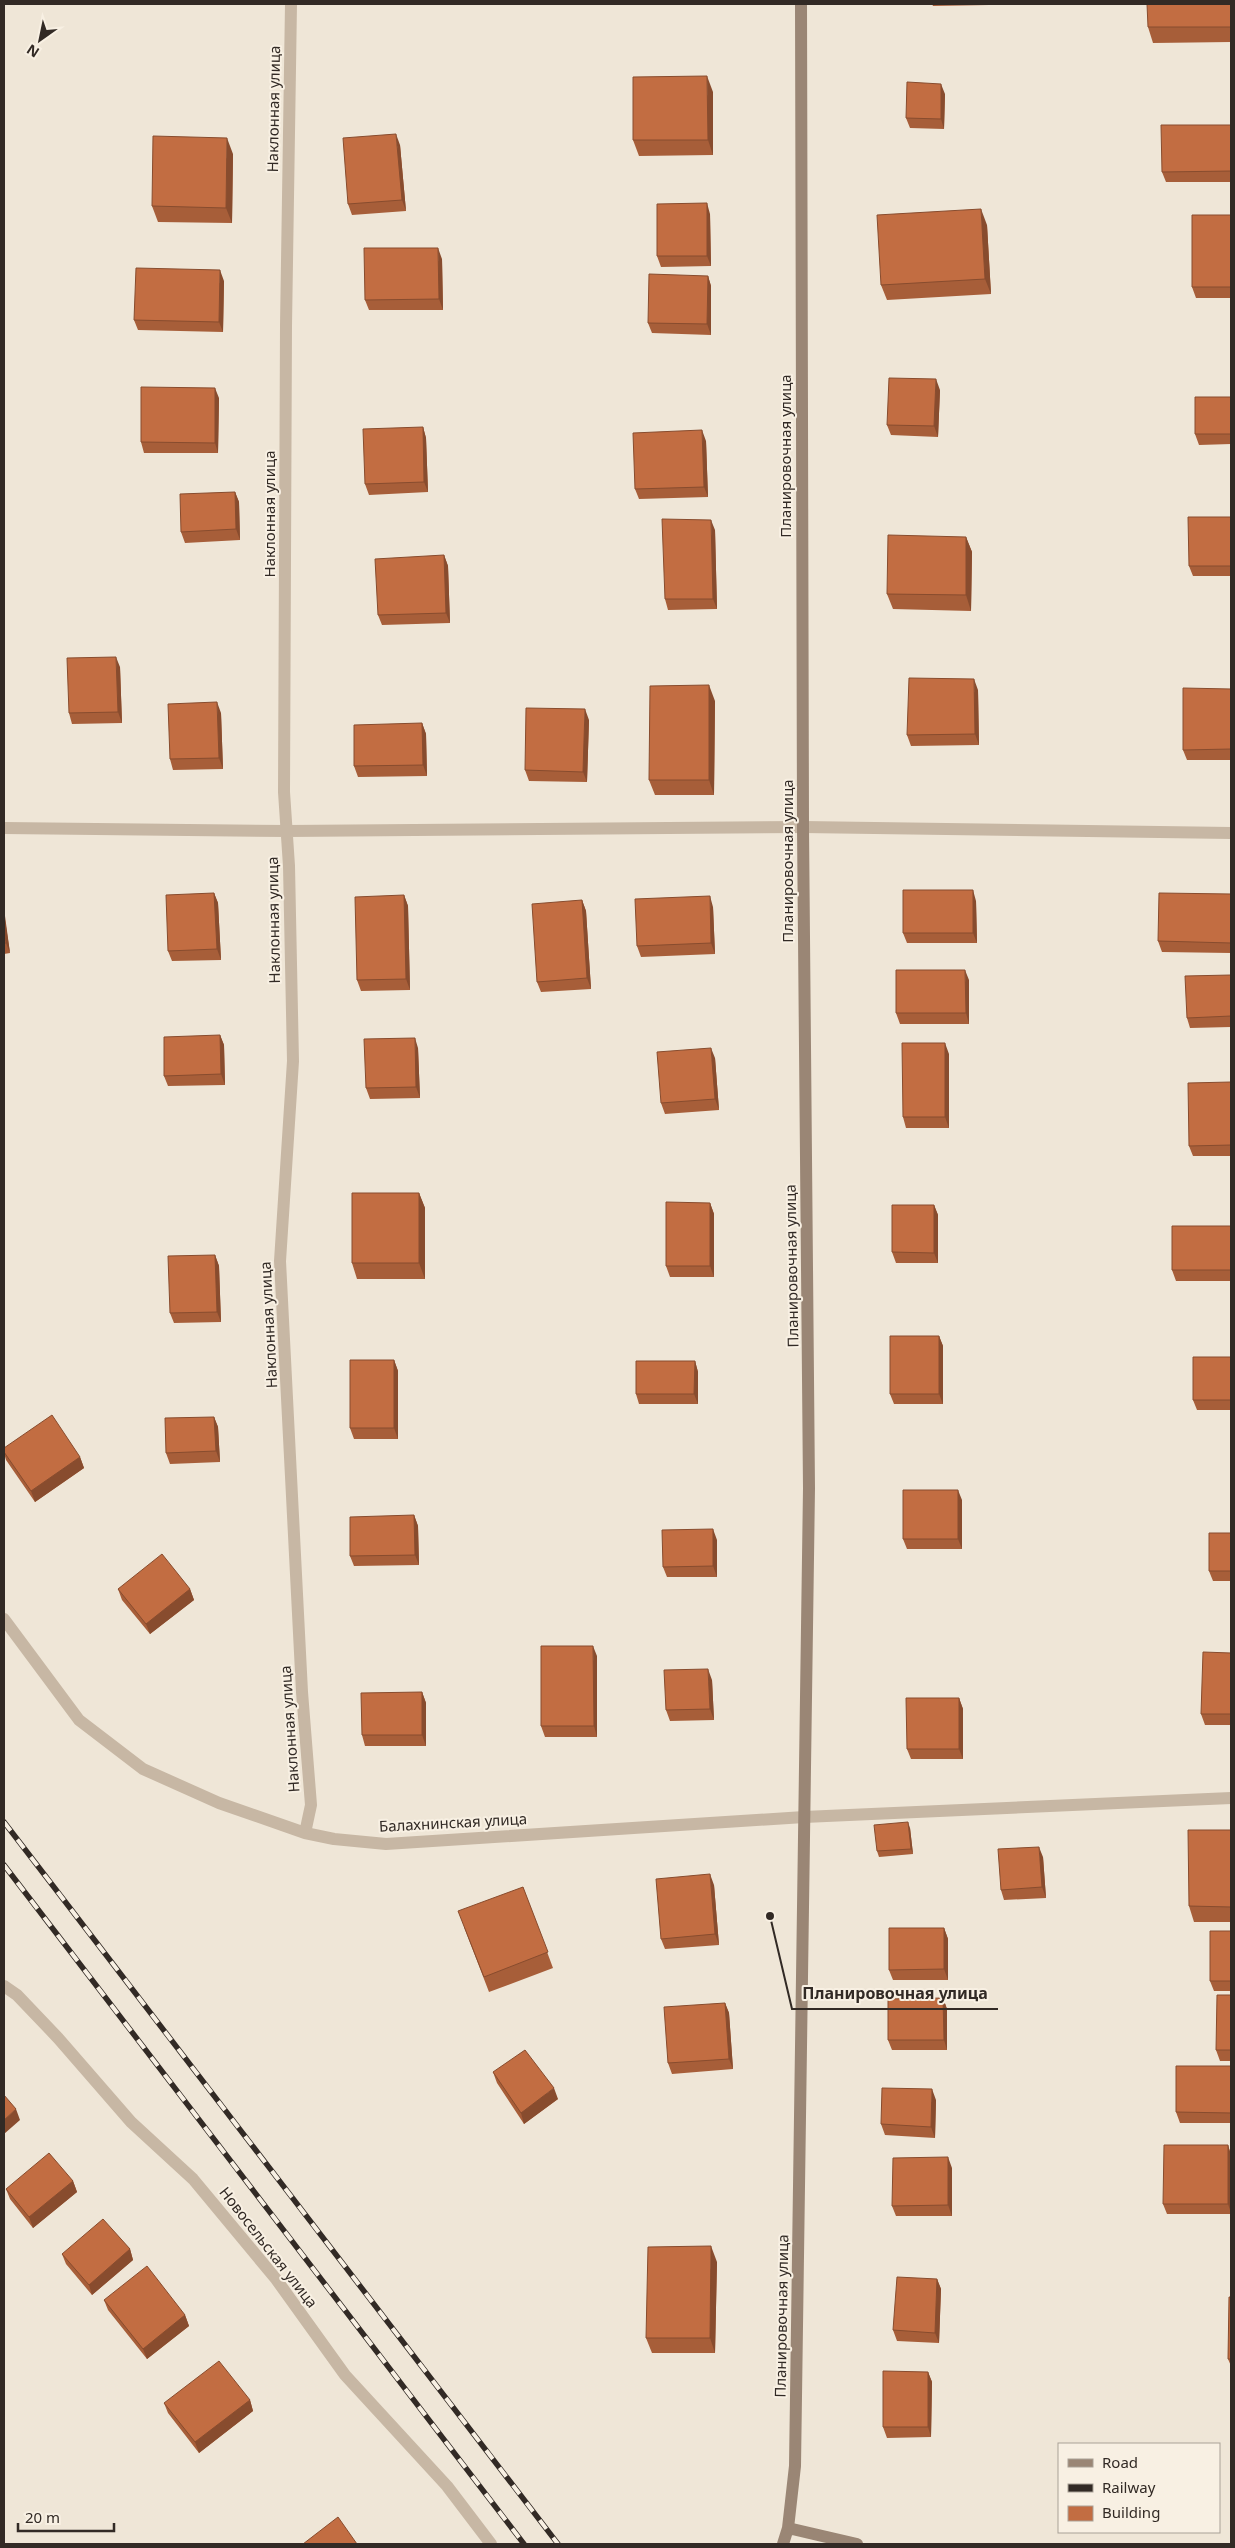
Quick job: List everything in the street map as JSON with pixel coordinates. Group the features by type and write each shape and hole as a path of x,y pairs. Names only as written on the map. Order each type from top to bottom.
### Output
{"main road":[{"name":"Планировочная улица","path":"784,2544 788,2528 795,2466 809,1488 803,827 801,4"},
{"path":"788,2528 857,2544"}],"street":[{"name":"Наклонная улица","path":"291,4 286,326 284,782 293,1061 280,1260 302,1692 311,1805 305,1833"},
{"path":"4,828 287,831 803,827 1231,832"},
{"name":"Балахнинская улица","path":"4,1619 79,1720 143,1769 219,1803 305,1833 334,1839 386,1844 804,1817 1231,1798"},
{"name":"Новосельская улица","path":"4,1986 17,1995 58,2038 131,2122 193,2179 276,2279 345,2375 447,2486 491,2544"}],"building":[{"path":"1147,4 1231,4 1231,27 1148,27"},
{"path":"707,76 708,140 633,140 633,77"},
{"path":"907,82 941,84 941,119 906,118"},
{"path":"1161,125 1231,125 1231,171 1162,172"},
{"path":"396,134 402,200 348,204 343,138"},
{"path":"153,136 227,138 226,208 152,206"},
{"path":"707,203 707,256 657,256 657,204"},
{"path":"981,209 985,279 881,285 877,215"},
{"path":"1192,215 1231,215 1231,287 1192,287"},
{"path":"364,248 438,248 439,299 365,300"},
{"path":"136,268 220,270 219,322 134,320"},
{"path":"649,274 708,276 707,324 648,323"},
{"path":"889,378 936,379 934,426 887,425"},
{"path":"141,387 215,388 215,443 141,442"},
{"path":"1195,397 1231,397 1231,434 1195,434"},
{"path":"423,427 424,482 365,484 363,429"},
{"path":"702,430 704,487 635,489 633,433"},
{"path":"235,492 236,529 181,532 180,494"},
{"path":"1188,517 1231,517 1231,566 1189,566"},
{"path":"662,519 711,520 713,599 665,599"},
{"path":"888,535 966,537 966,595 887,594"},
{"path":"444,555 446,613 378,615 375,559"},
{"path":"116,657 118,712 69,713 67,658"},
{"path":"909,678 974,679 975,734 907,735"},
{"path":"709,685 709,780 649,780 650,686"},
{"path":"1183,688 1231,689 1231,749 1183,750"},
{"path":"217,702 219,758 170,759 168,704"},
{"path":"526,708 585,709 583,772 525,770"},
{"path":"422,723 423,765 354,766 354,725"},
{"path":"903,890 973,890 973,933 903,933"},
{"path":"214,893 217,949 168,951 166,895"},
{"path":"1159,893 1231,894 1231,943 1158,941"},
{"path":"404,895 406,979 357,980 355,897"},
{"path":"710,896 711,943 637,946 635,899"},
{"path":"582,900 587,978 537,982 532,904"},
{"path":"4,927 6,943 4,943"},
{"path":"896,970 965,970 966,1013 896,1013"},
{"path":"1231,975 1231,1016 1187,1018 1185,976"},
{"path":"220,1035 221,1074 164,1076 164,1037"},
{"path":"415,1038 416,1087 366,1088 364,1039"},
{"path":"902,1043 945,1043 945,1117 903,1117"},
{"path":"711,1048 715,1099 661,1103 657,1052"},
{"path":"1231,1082 1231,1145 1189,1146 1188,1083"},
{"path":"352,1193 419,1193 419,1263 352,1263"},
{"path":"666,1202 710,1203 710,1266 666,1266"},
{"path":"892,1205 934,1205 934,1253 892,1252"},
{"path":"1172,1226 1231,1226 1231,1270 1172,1270"},
{"path":"215,1255 217,1312 170,1313 168,1256"},
{"path":"890,1336 939,1336 939,1394 890,1394"},
{"path":"1193,1357 1231,1357 1231,1400 1193,1400"},
{"path":"350,1360 394,1360 394,1428 350,1428"},
{"path":"636,1361 695,1361 694,1394 636,1394"},
{"path":"52,1415 80,1457 31,1491 4,1452 4,1448"},
{"path":"214,1417 216,1451 166,1453 165,1418"},
{"path":"903,1490 958,1490 958,1539 903,1539"},
{"path":"414,1515 415,1555 350,1556 350,1517"},
{"path":"713,1529 713,1566 663,1567 662,1530"},
{"path":"1209,1533 1231,1533 1231,1571 1209,1571"},
{"path":"162,1554 190,1589 146,1624 118,1589"},
{"path":"541,1646 593,1646 594,1726 541,1726"},
{"path":"1203,1652 1231,1653 1231,1714 1201,1714"},
{"path":"708,1669 710,1709 666,1710 664,1670"},
{"path":"422,1692 422,1735 362,1735 361,1693"},
{"path":"906,1698 959,1698 959,1749 907,1749"},
{"path":"908,1822 911,1849 877,1851 874,1825"},
{"path":"1188,1830 1231,1830 1231,1907 1189,1906"},
{"path":"1039,1847 1042,1887 1001,1890 998,1849"},
{"path":"710,1874 715,1934 661,1939 656,1879"},
{"path":"523,1887 548,1952 484,1977 458,1911"},
{"path":"889,1928 944,1928 944,1969 889,1970"},
{"path":"1210,1931 1231,1931 1231,1981 1210,1981"},
{"path":"1217,1995 1231,1995 1231,2050 1216,2050"},
{"path":"943,1998 944,2040 888,2040 888,1999"},
{"path":"725,2003 729,2059 668,2063 664,2007"},
{"path":"525,2050 554,2088 521,2113 493,2072"},
{"path":"1176,2066 1231,2066 1231,2113 1176,2112"},
{"path":"882,2088 932,2089 931,2127 881,2124"},
{"path":"4,2095 16,2109 4,2120"},
{"path":"1164,2145 1228,2145 1228,2204 1163,2204"},
{"path":"49,2153 73,2181 29,2217 6,2189"},
{"path":"948,2157 948,2205 892,2206 893,2158"},
{"path":"103,2219 130,2249 89,2285 62,2254"},
{"path":"711,2246 710,2338 646,2338 648,2247"},
{"path":"147,2266 185,2315 143,2349 104,2300"},
{"path":"897,2277 937,2279 935,2333 893,2330"},
{"path":"1229,2297 1231,2297 1231,2359 1228,2359"},
{"path":"219,2361 250,2400 195,2442 164,2403"},
{"path":"883,2371 928,2372 928,2427 883,2427"},
{"path":"338,2517 357,2544 303,2544"}],"railway":[{"path":"4,1822 558,2544"},
{"path":"4,1865 524,2544"}],"place":[{"name":"Планировочная улица","path":"770,1916"}]}
